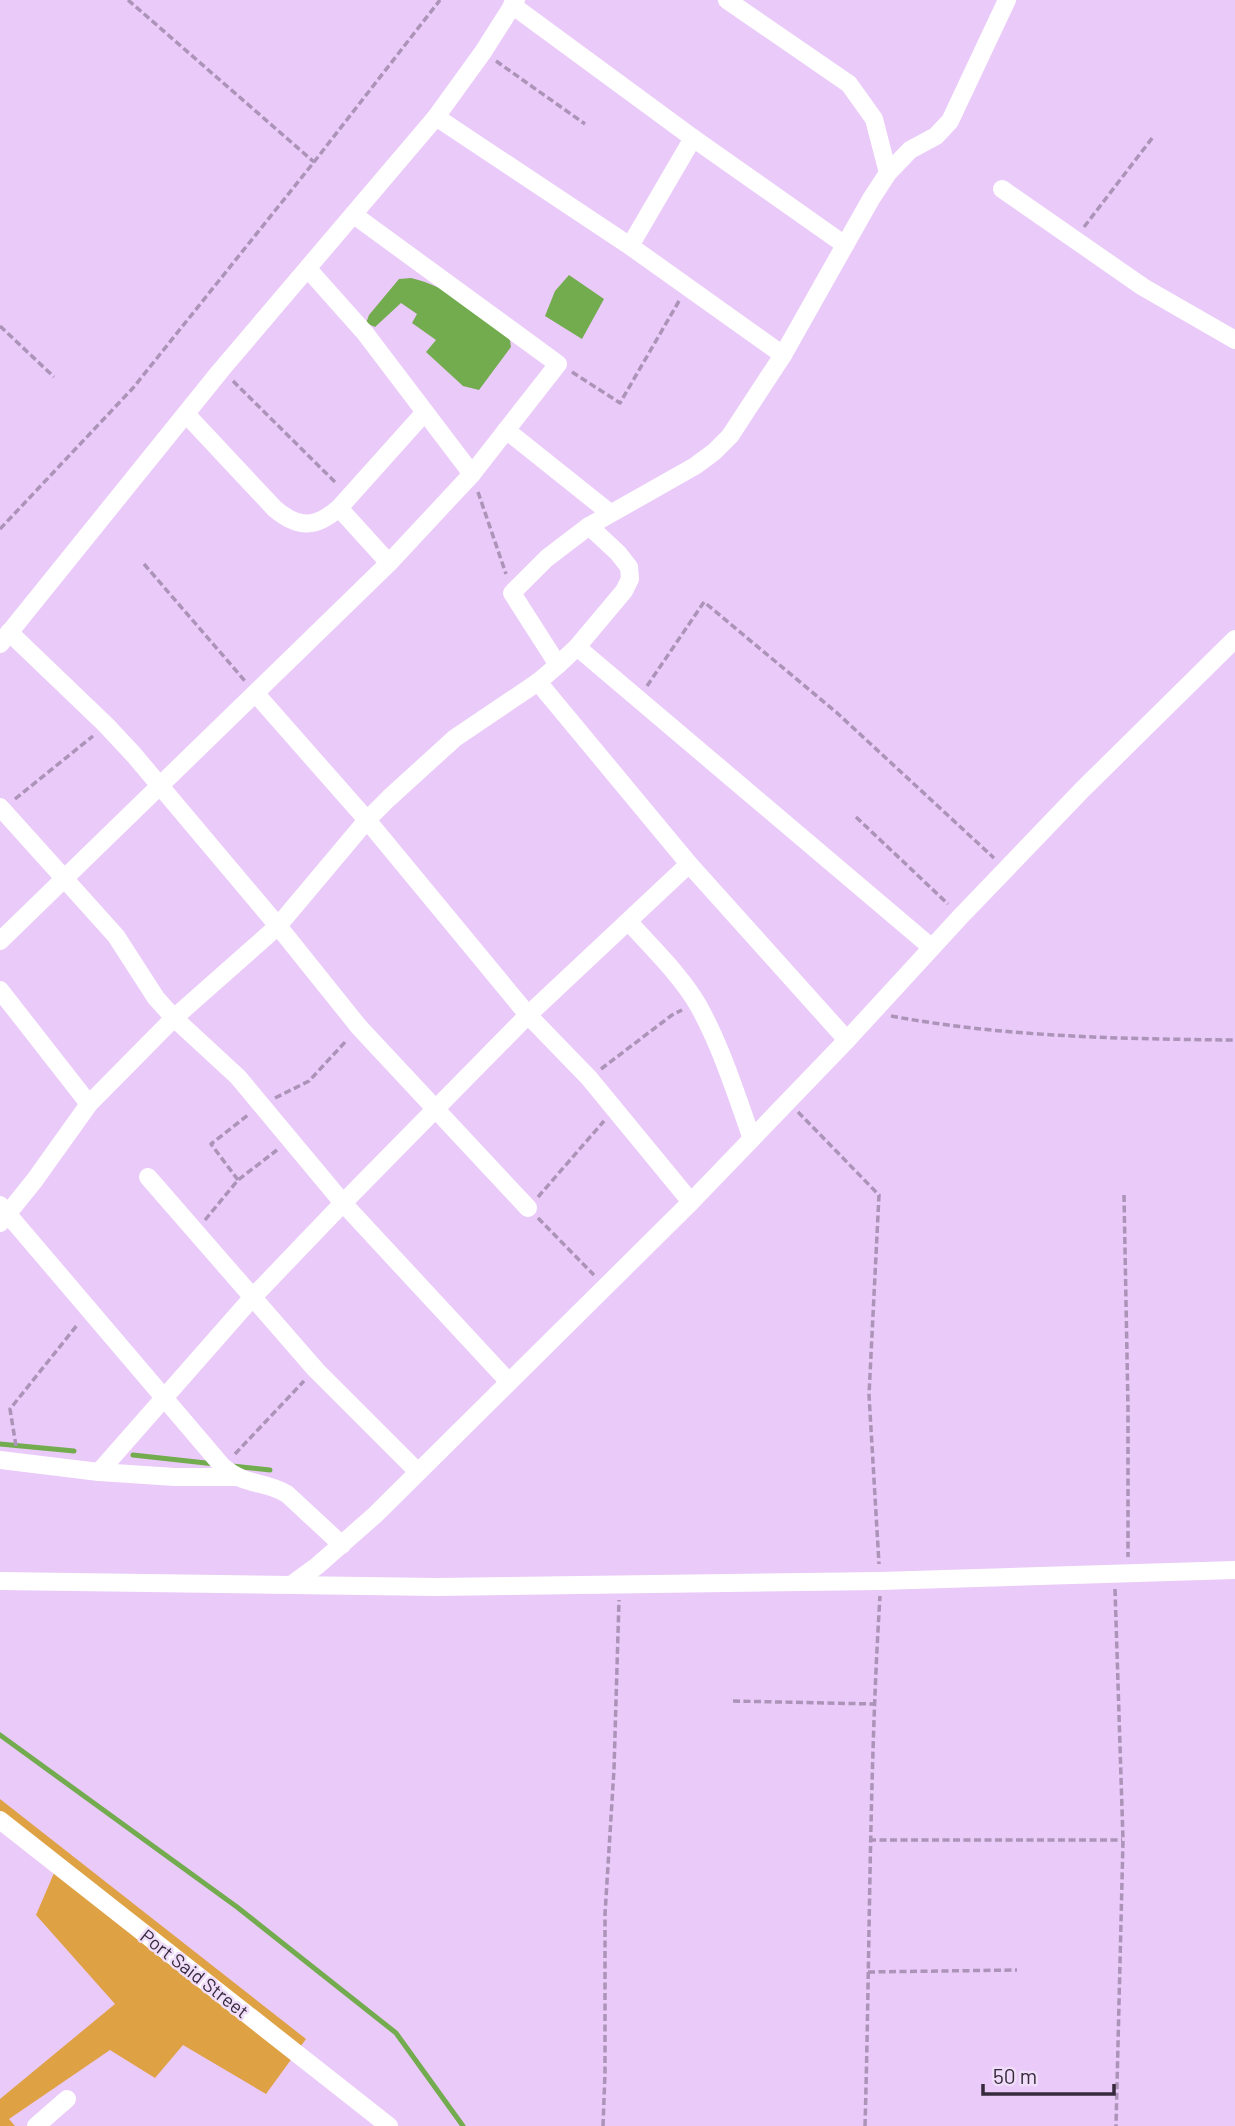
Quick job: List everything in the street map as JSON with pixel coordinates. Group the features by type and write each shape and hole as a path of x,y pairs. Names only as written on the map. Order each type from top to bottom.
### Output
{"street":[{"path":"727,0 769,31 827,67 858,93 879,131 888,173"},
{"path":"558,665 512,593 547,558 589,526 695,466 730,436 783,355 888,173 910,150 936,136 950,121 1007,0"},
{"path":"528,1208 359,1027 160,785 106,725 5,638 221,370 436,117 514,3 693,138 845,244"},
{"path":"436,117 631,246 783,355"},
{"path":"631,246 693,138"},
{"path":"1002,190 1153,293 1235,340"},
{"path":"0,941 389,563 472,474 558,363 354,215"},
{"path":"308,269 348,313 472,474"},
{"path":"186,414 256,491 287,519 316,523 328,518 344,502 425,412"},
{"path":"506,430 610,513"},
{"path":"344,502 389,563"},
{"path":"229,1472 3,1214 89,1104 174,1018 278,926 367,820 455,738 538,682 577,647 624,591 630,579 629,568 624,560 589,526"},
{"path":"291,1585 342,1545 691,1202 847,1040 930,947 1082,790 1235,639"},
{"path":"577,647 930,947"},
{"path":"538,682 689,864 847,1040"},
{"path":"256,694 367,820 528,1015 589,1078 691,1202"},
{"path":"1,808 116,936 156,998 174,1018 218,1056 263,1104 343,1203 508,1381"},
{"path":"99,1472 163,1396 343,1203 528,1015 689,864"},
{"path":"629,922 697,1003 727,1070 752,1139"},
{"path":"0,990 89,1104"},
{"path":"148,1177 316,1370 418,1472"},
{"path":"0,1460 99,1472 176,1476 229,1472 287,1494 342,1545"},
{"path":"0,1581 437,1587 620,1584 880,1586 1121,1573 1235,1570"},
{"name":"Port Said Street","path":"0,1820 376,2122"},
{"path":"36,2126 67,2099"}],"path":[{"path":"128,0 314,162"},
{"path":"0,529 133,388 440,0"},
{"path":"483,52 586,124"},
{"path":"1074,240 1153,137"},
{"path":"558,363 620,403 687,288"},
{"path":"0,326 54,377"},
{"path":"221,370 344,502"},
{"path":"472,474 512,593"},
{"path":"144,564 256,694"},
{"path":"639,698 704,602 836,712 1006,869"},
{"path":"1,808 106,725"},
{"path":"856,817 961,916"},
{"path":"589,1078 672,1015 697,1003"},
{"path":"872,1013 928,1023 1031,1033 1235,1040"},
{"path":"238,1180 211,1144 263,1104 309,1080 359,1027"},
{"path":"788,1101 879,1195 869,1395 880,1586 873,1704 864,2126"},
{"path":"605,1287 528,1208 614,1108"},
{"path":"194,1232 238,1180 292,1139"},
{"path":"1116,2126 1123,1840 1121,1573 1128,1368 1124,1195"},
{"path":"19,1462 10,1409 89,1311"},
{"path":"229,1472 316,1370"},
{"path":"603,2126 605,1914 614,1769 620,1584"},
{"path":"733,1701 873,1704"},
{"path":"869,1840 1123,1840"},
{"path":"868,1972 1017,1970"}],"shaded area":[{"path":"569,275 604,299 582,339 545,316 555,291"},
{"path":"411,278 450,293 509,333 511,347 479,390 463,386 426,352 436,340 412,323 417,314 401,303 375,327 366,323 369,315 399,279"},
{"path":"0,1799 306,2039 266,2094 183,2045 155,2078 110,2050 9,2119 15,2126 0,2126 0,2099 115,2004 36,1915 54,1873 0,1831"}],"waterway":[{"path":"0,1444 74,1451"},
{"path":"133,1455 215,1464"},
{"path":"232,1466 270,1470"},
{"path":"0,1735 237,1907 396,2033 463,2126"}]}
